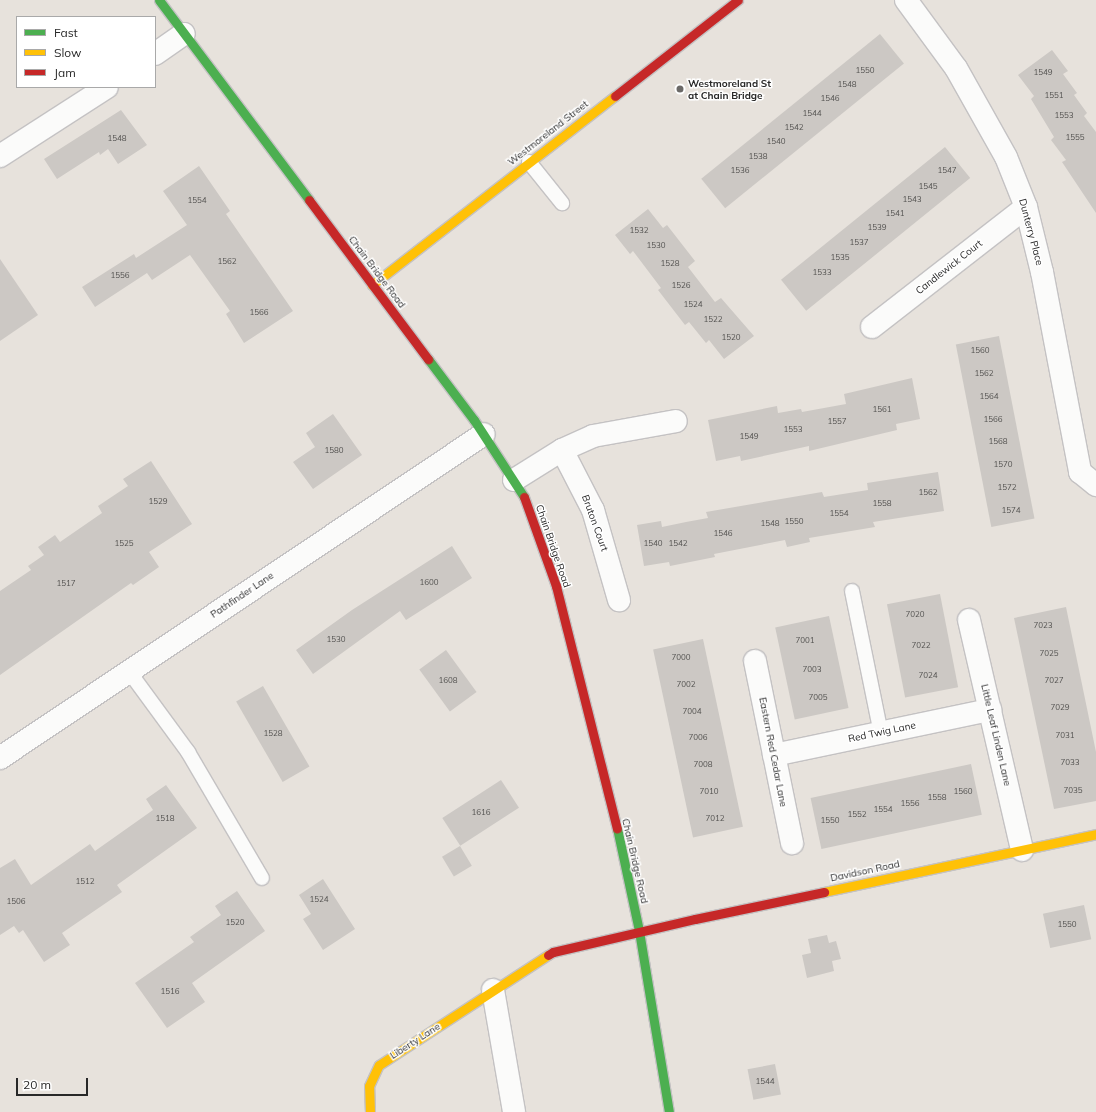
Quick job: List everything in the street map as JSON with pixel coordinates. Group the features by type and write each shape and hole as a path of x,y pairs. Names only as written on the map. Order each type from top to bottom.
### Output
{"main road":[{"name":"Chain Bridge Road","path":"159,0 484,434 514,480 538,530 558,593 639,931 669,1112"},
{"name":"Westmoreland Street","path":"372,284 738,0"},
{"name":"Davidson Road","path":"639,931 1096,834"},
{"name":"Liberty Lane","path":"370,1112 369,1086 380,1065 553,952 639,931"}],"street":[{"name":"Dunterry Place","path":"906,0 956,68 1006,156 1026,207 1042,272 1080,472 1096,486"},
{"path":"156,53 184,34"},
{"path":"0,156 105,88"},
{"name":"Candlewick Court","path":"872,327 1026,207"},
{"path":"514,480 562,450 593,436 676,421"},
{"name":"Pathfinder Lane","path":"0,758 128,670 484,434"},
{"name":"Bruton Court","path":"562,450 593,510 619,600"},
{"name":"Little Leaf Linden Lane","path":"969,620 1022,850"},
{"name":"Eastern Red Cedar Lane","path":"755,661 792,843"},
{"name":"Red Twig Lane","path":"774,755 990,710"},
{"path":"493,990 514,1112"}],"lane":[{"path":"529,162 562,203"},
{"path":"852,591 881,733"},
{"path":"128,670 188,752 262,878"}],"building":[{"path":"880,34 904,64 725,208 701,179"},
{"path":"1052,50 1068,71 1063,74 1077,93 1074,95 1087,113 1084,116 1096,132 1096,213 1062,162 1066,160 1051,140 1054,137 1031,99 1034,96 1018,75"},
{"path":"121,110 147,145 118,164 108,149 100,155 99,152 57,179 44,159"},
{"path":"945,147 970,178 806,311 781,280"},
{"path":"199,166 230,211 226,214 293,311 244,343 226,314 230,311 190,255 152,280 147,273 95,307 82,287 134,254 136,258 187,225 163,191"},
{"path":"648,209 663,228 667,225 695,261 688,267 715,302 721,298 754,336 724,359 709,340 706,343 689,322 685,325 658,290 661,288 633,251 630,254 615,235"},
{"path":"0,259 38,315 0,341"},
{"path":"999,336 1034,519 991,527 956,344"},
{"path":"912,378 920,419 896,424 897,430 809,451 809,446 741,461 740,456 716,461 708,420 777,406 778,413 801,409 802,412 846,404 844,394"},
{"path":"333,414 362,455 313,489 293,462 315,447 306,433"},
{"path":"151,461 192,524 149,552 159,567 133,585 131,583 0,675 0,591 31,570 28,566 44,555 38,547 55,535 60,542 102,513 98,506 128,486 123,479"},
{"path":"938,472 944,511 873,522 875,527 809,538 810,542 787,547 785,540 714,554 715,557 670,566 669,562 644,566 637,525 661,521 662,527 708,518 706,512 822,492 824,497 868,490 867,483"},
{"path":"452,546 472,578 406,620 400,611 313,674 296,650 352,610"},
{"path":"940,594 958,687 905,698 887,604"},
{"path":"1066,607 1096,752 1096,801 1054,809 1014,618"},
{"path":"829,616 849,708 795,719 775,627"},
{"path":"703,639 743,827 693,837 653,650"},
{"path":"446,650 477,692 450,711 419,669"},
{"path":"263,686 310,767 283,782 236,702"},
{"path":"971,764 982,815 821,849 811,798"},
{"path":"501,780 519,808 460,846 442,818"},
{"path":"166,785 197,828 117,885 122,892 62,933 70,945 44,962 23,930 19,933 14,926 0,935 0,868 15,859 31,885 90,844 95,851 153,810 146,799"},
{"path":"460,846 472,866 454,877 442,857"},
{"path":"323,879 355,929 323,950 303,919 311,914 299,895"},
{"path":"237,891 265,931 192,983 205,1002 167,1028 135,983 194,942 190,937 221,915 215,906"},
{"path":"1084,905 1091,939 1050,948 1043,914"},
{"path":"827,935 829,943 836,941 841,959 832,961 834,971 807,978 802,955 811,953 808,939"},
{"path":"775,1064 781,1094 753,1100 748,1069"}],"traffic: fast":[{"path":"159,0 309,200"},
{"path":"428,359 474,420 524,497"},
{"path":"617,828 639,931 669,1112"}],"traffic: slow":[{"path":"372,285 615,96"},
{"path":"824,892 1096,834"},
{"path":"370,1112 369,1086 379,1065 548,955"}],"traffic: jam":[{"path":"615,96 738,0"},
{"path":"309,200 428,359"},
{"path":"524,497 556,586 617,828"},
{"path":"548,955 553,952 695,919 824,892"}],"place":[{"name":"Westmoreland St at Chain Bridge","path":"680,89"}]}
